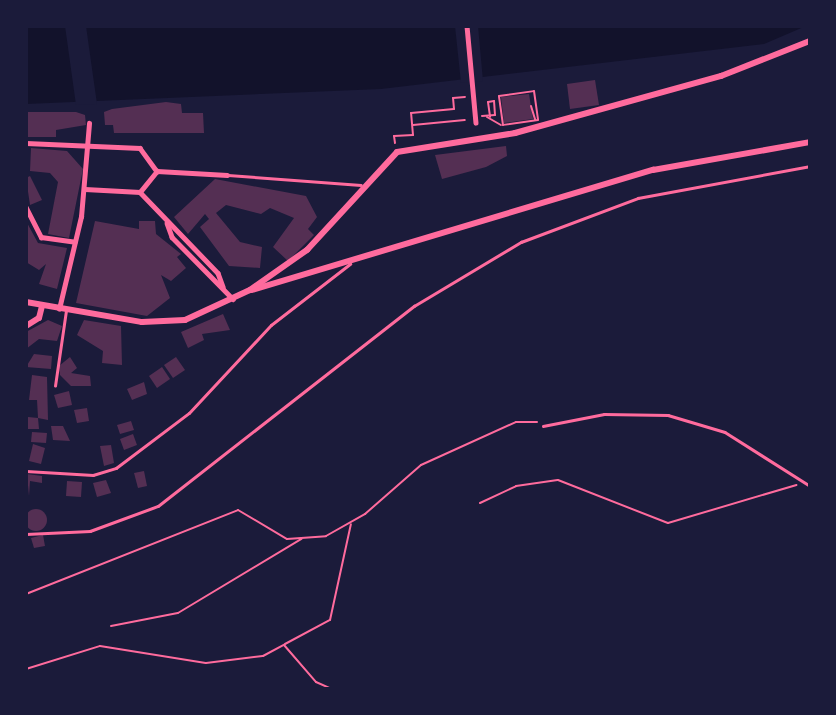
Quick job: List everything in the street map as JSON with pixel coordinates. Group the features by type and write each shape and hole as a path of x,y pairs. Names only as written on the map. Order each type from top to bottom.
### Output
{"street":[{"path":"467,26 475,120"},
{"path":"26,302 62,311 167,323 233,299 307,250 360,185 397,152 528,130 721,76 810,41"},
{"path":"62,311 85,189 91,145 89,123"},
{"path":"250,290 653,170 810,142"},
{"path":"26,143 140,148 158,171 227,175"},
{"path":"140,192 158,171"},
{"path":"85,189 140,192 218,273 223,287"},
{"path":"26,207 41,237 75,242"},
{"path":"167,222 172,237 233,299"},
{"path":"26,326 39,318 42,306"}],"lane":[{"path":"26,534 90,531 158,506 414,306 521,242 638,198 810,166"},
{"path":"227,175 360,185"},
{"path":"26,471 93,475 116,468 189,413 303,297 356,259"},
{"path":"55,386 62,311"},
{"path":"543,426 604,414 668,415 725,432 810,486"}],"path":[{"path":"503,125 499,96 534,91 535,121"},
{"path":"395,144 394,136 412,135 411,113 454,109 453,99 473,96"},
{"path":"475,120 495,115 494,101 488,102 489,117 503,125 535,121"},
{"path":"531,106 535,121"},
{"path":"412,125 465,120"},
{"path":"111,626 178,613 302,539 351,524 428,461 516,422 543,426"},
{"path":"480,503 516,486 558,480 668,523 802,482"},
{"path":"26,594 238,510 287,539 302,539"},
{"path":"26,669 100,646 206,663 263,656 330,620 351,524"},
{"path":"284,645 316,682 332,689"}],"shaded area":[{"path":"26,26 806,26 764,44 381,89 26,104"}],"pier":[{"path":"65,26 86,26 97,104 76,105"},
{"path":"455,26 478,26 483,81 461,83"}],"building":[{"path":"595,80 599,105 570,109 567,84"},
{"path":"529,94 533,119 504,123 501,97"},
{"path":"166,102 181,104 182,113 203,113 204,133 114,133 113,125 105,125 104,112"},
{"path":"26,112 76,112 85,115 86,125 56,130 56,137 26,137"},
{"path":"506,146 507,156 486,167 442,179 435,155"},
{"path":"31,148 67,151 83,169 69,238 48,234 58,182 50,173 30,171"},
{"path":"30,176 42,200 30,205 26,178"},
{"path":"215,179 306,196 317,217 308,229 314,235 288,261 273,247 294,218 270,208 261,214 226,205 216,213 240,242 262,247 260,268 229,266 200,227 209,219 205,214 188,234 174,217"},
{"path":"26,221 38,243 67,248 57,289 39,284 46,264 39,270 26,262"},
{"path":"95,221 139,229 139,221 155,221 156,234 181,254 177,257 186,268 171,281 161,275 170,298 147,316 76,303"},
{"path":"223,314 230,330 202,334 204,340 188,348 181,332"},
{"path":"48,320 62,326 57,341 39,339 26,349 26,332"},
{"path":"84,320 121,326 122,365 102,363 103,351 77,335"},
{"path":"34,354 52,356 51,369 26,367"},
{"path":"70,357 77,368 71,373 90,376 91,386 71,386 60,375 59,366"},
{"path":"176,357 185,370 173,378 164,365"},
{"path":"162,367 170,379 157,388 149,376"},
{"path":"32,375 47,377 48,420 38,418 37,400 29,400"},
{"path":"144,382 147,394 132,400 127,389"},
{"path":"69,391 72,405 58,408 54,395"},
{"path":"87,408 89,421 77,423 74,410"},
{"path":"28,417 38,418 39,429 26,429"},
{"path":"131,421 134,430 120,434 117,425"},
{"path":"51,426 63,426 70,441 53,440"},
{"path":"32,432 47,433 46,443 31,442"},
{"path":"133,434 137,445 124,450 120,439"},
{"path":"33,444 45,448 41,464 29,461"},
{"path":"111,445 114,463 104,466 100,446"},
{"path":"144,471 147,486 138,488 134,473"},
{"path":"27,474 42,476 42,483 30,481 29,496"},
{"path":"106,480 111,493 97,497 93,483"},
{"path":"67,481 82,482 81,497 66,496"},
{"path":"36,509 44,512 47,520 44,528 36,531 28,528 25,520 28,512"},
{"path":"43,535 45,546 34,548 31,538"}]}
